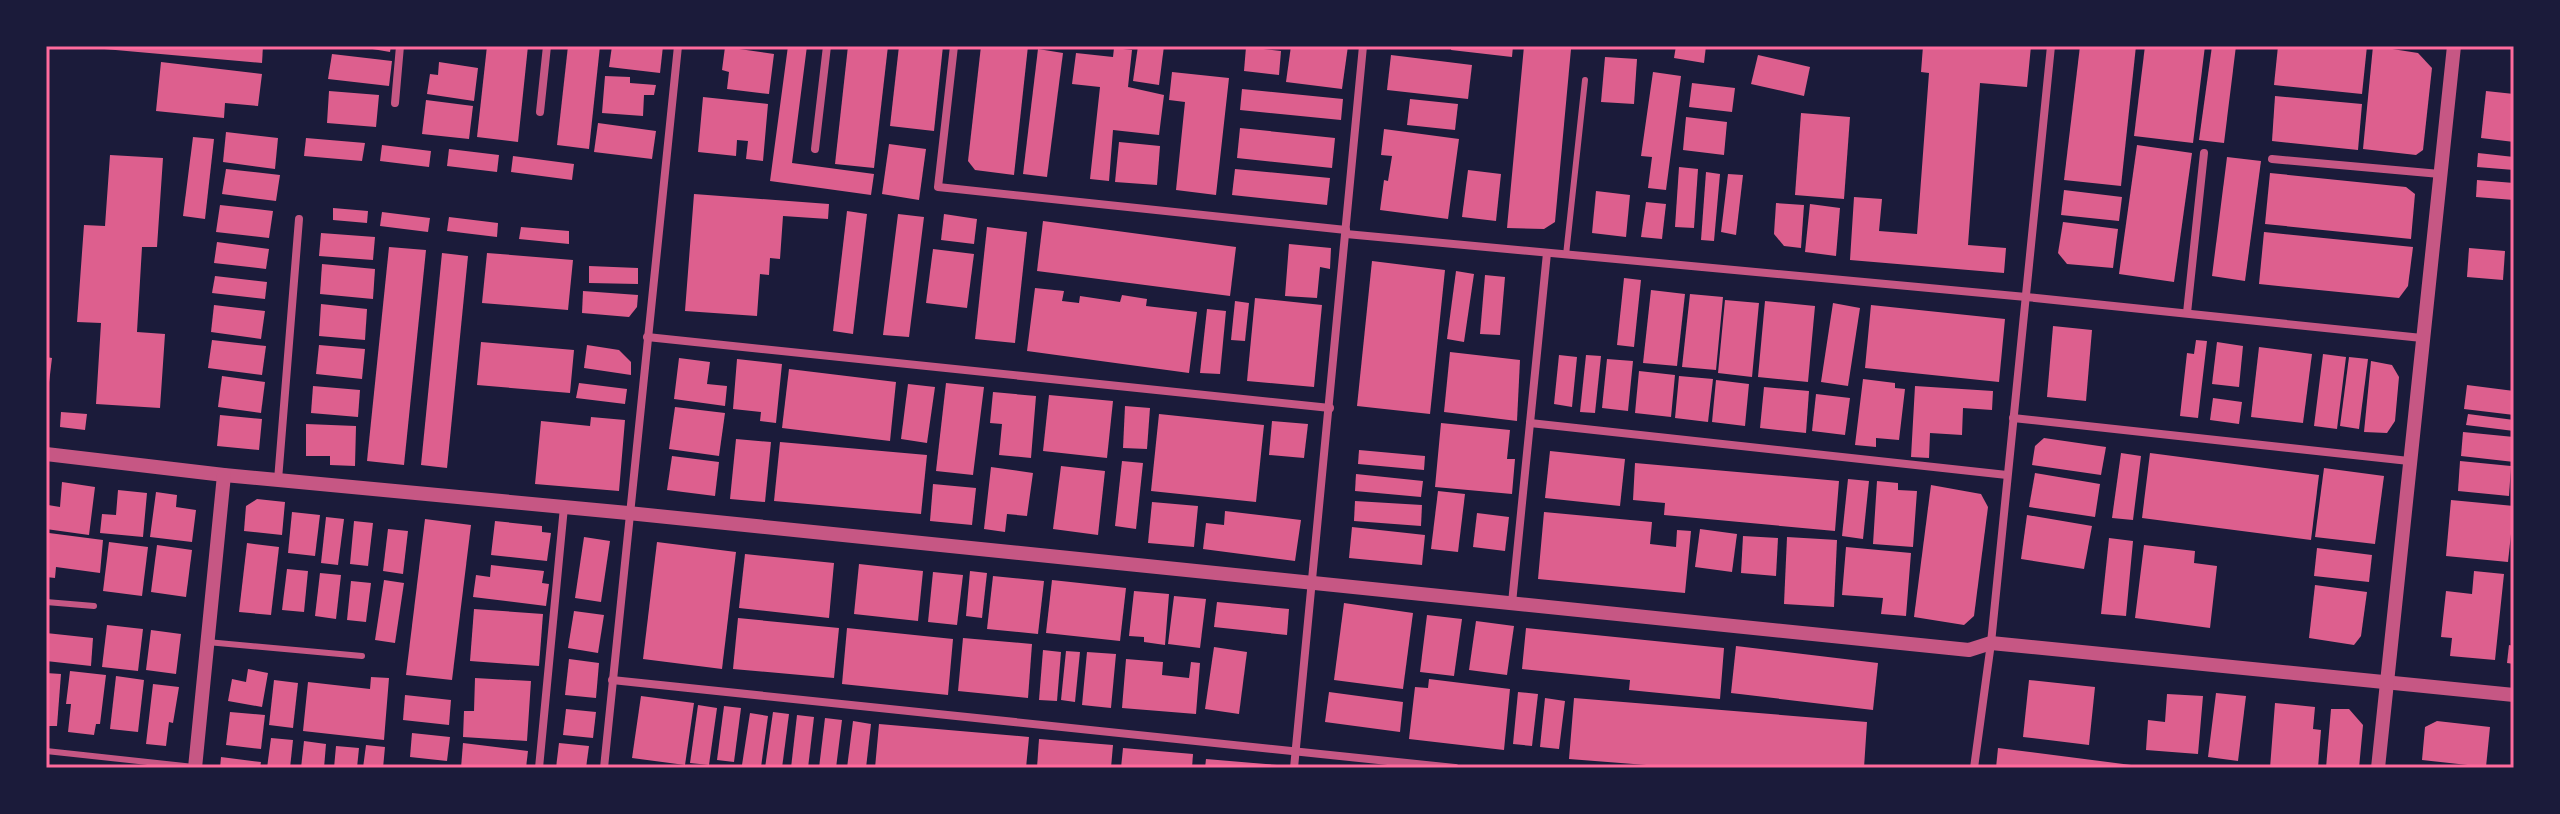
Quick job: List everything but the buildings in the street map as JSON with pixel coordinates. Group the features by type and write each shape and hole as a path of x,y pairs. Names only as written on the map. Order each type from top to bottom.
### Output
{"street":[{"path":"395,103 400,46"},
{"path":"540,112 547,46"},
{"path":"604,768 678,46"},
{"path":"815,149 827,46"},
{"path":"954,46 938,187 1566,255 2026,297 2422,338"},
{"path":"1294,768 1363,46"},
{"path":"1974,768 1991,643 2051,46"},
{"path":"2378,768 2454,46"},
{"path":"2187,313 2204,153"},
{"path":"2272,159 2440,174"},
{"path":"278,480 299,219"},
{"path":"1512,603 1547,253"},
{"path":"647,337 1330,408"},
{"path":"2013,418 2409,461"},
{"path":"1530,423 2007,475"},
{"path":"46,454 224,475 628,513 1969,650 1991,643 2514,695"},
{"path":"195,767 224,475"},
{"path":"539,768 564,507"},
{"path":"612,680 1455,768"}],"lane":[{"path":"1566,255 1585,80"},
{"path":"46,602 94,606"},
{"path":"207,642 362,656"},
{"path":"46,751 195,767"}]}
